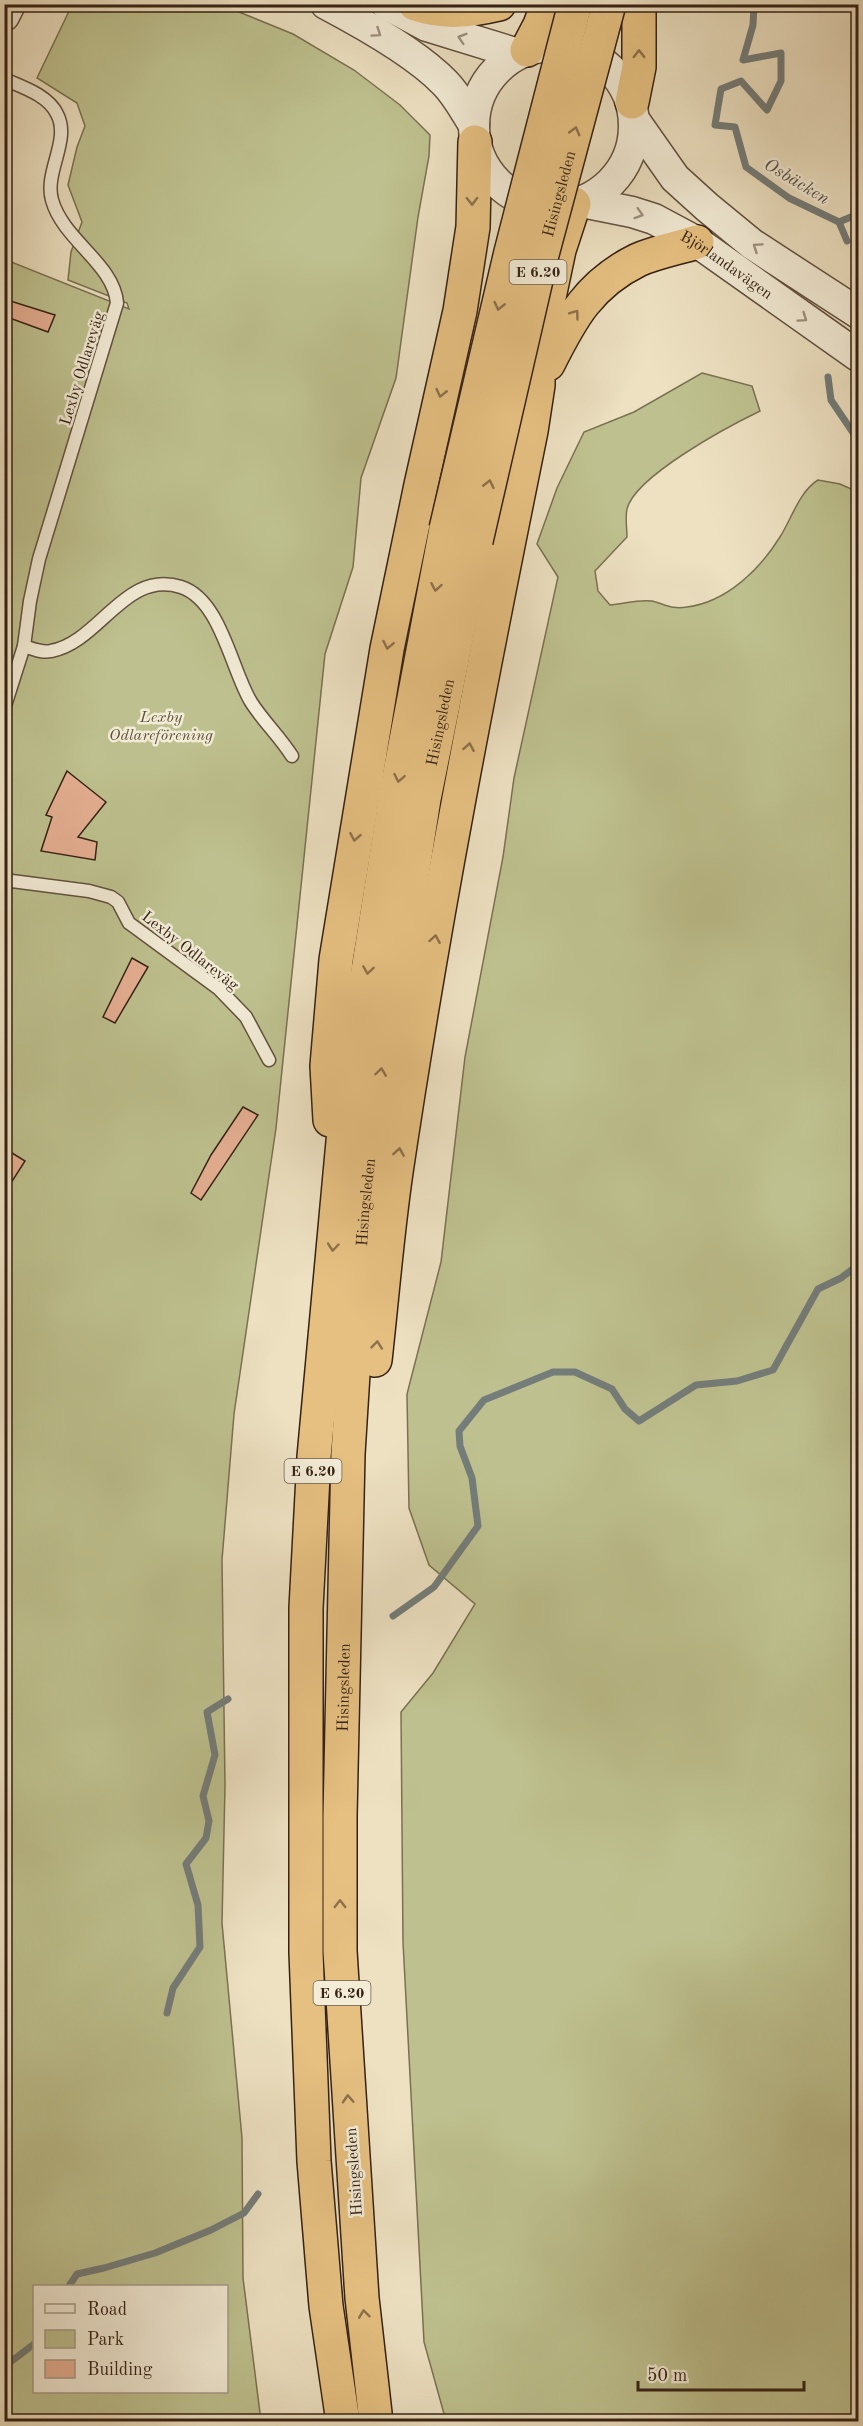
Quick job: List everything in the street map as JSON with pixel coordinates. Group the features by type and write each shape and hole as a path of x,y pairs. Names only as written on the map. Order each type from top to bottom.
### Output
{"highway":[{"path":"415,4 446,12 466,11 499,4"},
{"path":"523,52 540,25 548,4"},
{"name":"Hisingsleden","path":"343,2421 327,2306 314,2161 306,1952 304,1816 306,1608 314,1457 346,1109 397,788 446,529 574,4"},
{"name":"Hisingsleden","path":"376,2421 362,2298 340,1951 348,1454 363,1213 374,1117 422,812 476,541 542,258 609,4"},
{"path":"633,112 639,67 639,4"},
{"path":"336,1214 327,1066 336,960 387,649 460,311 473,227 475,134"},
{"path":"344,1612 396,1173 468,756 538,385 538,360 548,302 560,250 578,203"},
{"path":"538,385 569,322 587,298 610,278 639,260 697,242"}],"street":[{"path":"4,16 10,4"},
{"path":"326,4 362,23 414,58 445,83 475,134"},
{"path":"386,4 427,26 523,52"},
{"path":"553,45 566,46 591,54 612,69 627,90 633,112 634,142 622,170 600,192 578,203 556,206 537,204 512,194 491,176 481,160 475,134 477,104 486,83 500,66 523,52 553,45"},
{"name":"Björlandavägen","path":"633,112 675,178 707,207 752,244 858,313"},
{"name":"Björlandavägen","path":"578,203 632,212 654,219 697,242 858,356"}],"lane":[{"name":"Lexby Odlareväg","path":"4,79 48,101 58,115 61,131 51,182 51,199 68,230 112,282 117,303 39,559 24,646 4,709"},
{"path":"24,646 49,652 62,648 76,640 129,596 150,586 162,584 184,588 205,604 215,620 251,703 292,756"},
{"name":"Lexby Odlareväg","path":"4,880 89,891 111,897 118,902 129,923 219,989 246,1017 269,1060"}],"green space":[{"name":"Lexby Odlareförening","path":"72,5 222,5 293,34 354,70 400,105 430,135 429,156 418,217 396,378 361,478 353,567 325,654 276,1128 234,1414 222,1560 225,1785 222,1923 242,2138 243,2278 261,2421 5,2421 4,259 129,309 127,303 68,280 71,252 82,222 68,185 77,147 85,126 77,103 37,78"},
{"path":"702,373 752,386 760,411 706,440 664,467 634,496 626,512 627,537 595,571 598,591 610,605 652,601 682,608 702,604 716,598 741,582 763,561 811,485 818,480 840,484 858,492 858,2421 446,2421 424,2342 403,1942 401,1712 433,1673 475,1604 429,1565 409,1508 407,1394 441,1262 465,1057 503,857 514,778 558,577 537,544 557,488 584,432 634,412"}],"building":[{"path":"4,299 55,315 48,332 4,316"},
{"path":"67,771 106,802 78,837 97,842 95,860 41,851 52,817 46,815"},
{"path":"132,958 148,967 115,1023 103,1017"},
{"path":"243,1107 258,1115 201,1200 191,1193 211,1155"},
{"path":"4,1148 25,1161 4,1194"}],"waterway":[{"name":"Osbäcken","path":"754,4 753,25 743,60 781,53 781,81 767,110 741,81 721,89 715,125 735,127 746,167 789,198 839,222 858,214"},
{"path":"839,222 847,241"},
{"path":"828,377 831,400 858,440"},
{"path":"393,1616 434,1587 478,1526 472,1478 460,1446 459,1431 484,1400 553,1372 575,1372 612,1389 625,1409 639,1421 696,1385 737,1381 773,1370 818,1289 841,1278 858,1265"},
{"path":"167,2013 173,1988 200,1947 198,1905 186,1864 206,1838 209,1821 203,1796 215,1755 207,1712 228,1699"},
{"path":"70,2285 77,2274 155,2253 211,2230 244,2213 258,2194"},
{"path":"4,2367 33,2345"}]}
